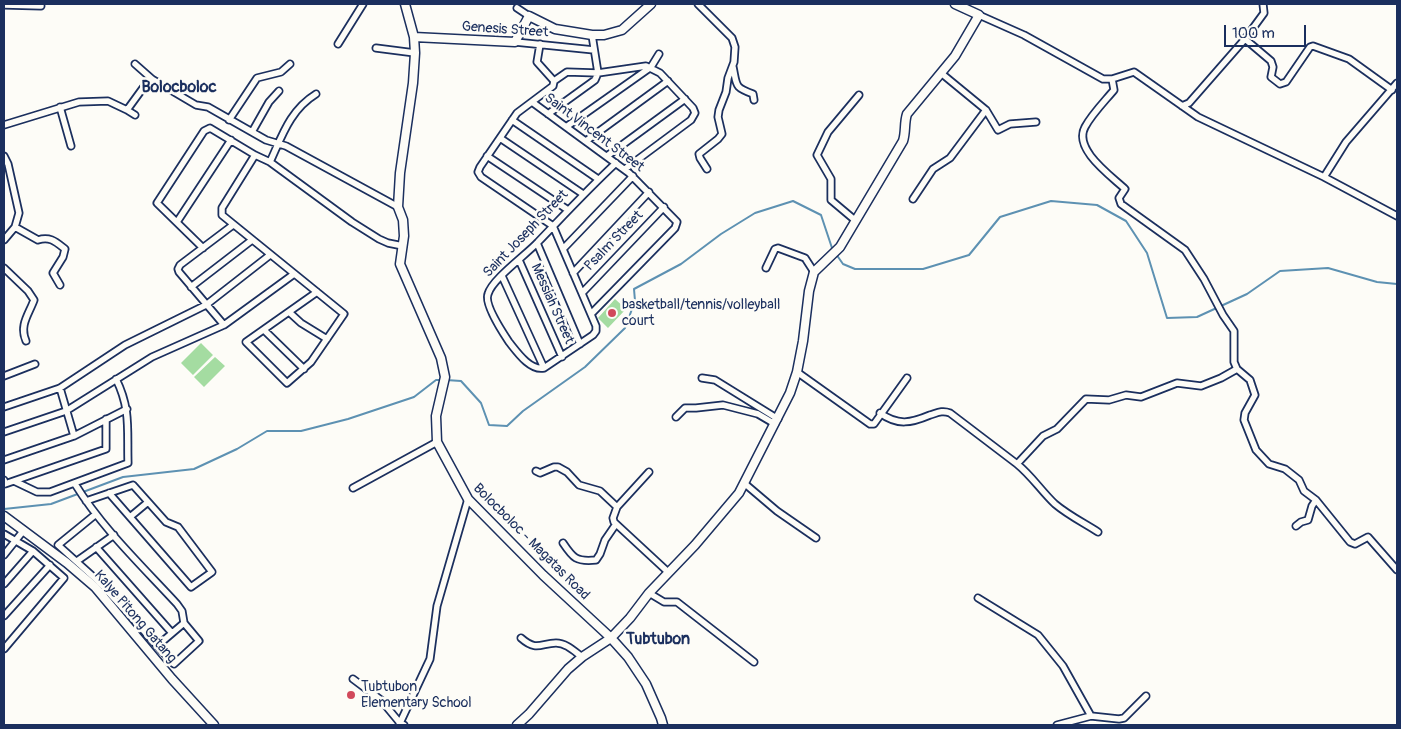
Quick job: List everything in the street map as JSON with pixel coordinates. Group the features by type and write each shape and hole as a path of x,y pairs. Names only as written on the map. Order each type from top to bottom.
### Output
{"street":[{"path":"338,44 363,4"},
{"name":"Bolocboloc - Magatas Road","path":"405,4 414,37 415,52 413,83 400,173 398,207 403,220 404,246 400,264 441,358 444,380 436,416 437,442 468,499 550,581 611,638 628,657 642,678 663,725"},
{"path":"517,8 555,28 592,35 612,34 622,30 651,4"},
{"path":"698,4 732,38 735,47 733,67 737,86 740,90 753,94 754,100"},
{"path":"955,4 1024,35 1100,78 1112,79 1134,72 1198,117 1324,177 1397,216"},
{"path":"1182,106 1189,103 1245,39 1264,13 1263,4"},
{"path":"4,5 42,6"},
{"path":"517,725 568,669 582,657 611,638 634,614 649,593 726,510 739,493 790,393 797,372 809,291 814,272 834,254 856,221 903,141 905,134 904,122 907,114 955,56 979,15"},
{"path":"514,42 529,16"},
{"path":"548,114 594,82 598,73 592,35"},
{"name":"Genesis Street","path":"414,37 514,42 594,50"},
{"path":"1245,39 1270,62 1273,67 1271,77 1280,84 1286,82 1310,47 1313,46 1349,59 1392,90"},
{"path":"540,44 537,62 554,81 567,72 598,73 635,66 651,67 668,81 694,111 695,114 691,120 625,170"},
{"path":"376,48 415,52"},
{"path":"566,127 651,67 659,54"},
{"path":"135,64 152,80 196,104 208,107 266,140 278,143 398,207"},
{"path":"229,120 257,78 281,72 290,64"},
{"path":"707,169 699,154 722,134 718,117 719,110 733,67"},
{"path":"941,73 986,110 998,130 1010,124 1036,122"},
{"path":"1112,79 1114,90 1086,126 1082,140 1089,155 1125,189 1119,198 1121,204 1186,250 1234,331 1234,362 1237,369 1250,380 1255,396 1244,413 1244,420 1256,450 1269,464 1285,469 1300,480 1304,491 1316,500 1350,542 1355,544 1368,537 1397,570"},
{"path":"127,110 143,88 152,80"},
{"name":"Saint Vincent Street","path":"554,81 553,86 512,120 479,170 481,177 554,226"},
{"path":"586,141 668,81"},
{"path":"1324,177 1346,142 1397,83"},
{"path":"252,132 269,102 279,91"},
{"path":"270,162 285,126 300,106 316,94"},
{"path":"856,221 830,200 831,179 817,155 828,132 859,94"},
{"path":"608,156 685,99"},
{"path":"4,125 80,102 104,100 134,115"},
{"name":"Saint Vincent Street","path":"532,102 633,176 676,220 675,228 591,314"},
{"path":"60,107 71,146"},
{"path":"913,198 933,169 950,158 986,110"},
{"path":"512,120 598,179"},
{"path":"203,248 157,203 204,131 208,128 213,129 270,162 379,240 404,246"},
{"path":"500,138 583,194"},
{"path":"177,222 231,140"},
{"path":"255,155 221,210 224,218 252,240 270,255 317,292 344,314 304,369 287,383 246,342 317,292"},
{"path":"4,156 8,164 19,213 15,227 4,240"},
{"path":"487,156 568,210"},
{"name":"Saint Joseph Street","path":"544,368 537,368 522,357 504,334 488,301 488,294 502,276 616,163"},
{"path":"563,249 633,176"},
{"path":"573,273 649,192"},
{"name":"Psalm Street","path":"582,293 664,207"},
{"path":"224,324 191,287 179,272 178,267 233,225"},
{"path":"502,276 544,368 596,331 591,314 554,226"},
{"path":"15,227 38,240 49,238 65,249 63,257 53,273 60,285"},
{"path":"191,287 252,240"},
{"path":"537,243 580,344"},
{"path":"766,268 778,248 805,258 814,272"},
{"path":"4,407 60,388 125,345 206,305 270,255"},
{"name":"Messiah Street","path":"518,260 562,357"},
{"path":"4,268 28,291 34,300 22,331 26,341"},
{"path":"4,432 66,411 152,357 224,324 294,274"},
{"path":"289,312 301,323 327,339"},
{"path":"264,330 304,369"},
{"path":"4,376 36,364"},
{"path":"1017,464 1043,436 1057,429 1086,399 1109,400 1126,395 1141,397 1177,383 1202,386 1237,369"},
{"path":"797,372 870,424 874,424 880,413 907,378"},
{"path":"702,378 715,380 777,421"},
{"path":"14,481 30,490 44,493 76,486 128,463 127,408 116,379"},
{"path":"60,388 74,436"},
{"path":"676,417 684,408 723,405 777,421"},
{"path":"4,460 74,436 127,408"},
{"path":"880,413 889,420 900,423 946,411 964,422 1025,470 1054,503 1066,513 1098,532"},
{"path":"4,480 5,484 106,449 106,420"},
{"path":"353,488 437,442"},
{"path":"536,470 540,473 558,467 567,472 579,485 600,491 617,507"},
{"path":"649,472 617,507 613,520 668,572"},
{"path":"744,483 777,511 816,538"},
{"path":"86,501 109,493 133,485 166,522 178,527 212,572 192,588 109,493"},
{"path":"76,486 96,514 177,604 182,611 184,623 200,642 174,664 98,581 58,545 96,514"},
{"path":"354,678 381,700 401,724 430,659 439,599 468,499"},
{"path":"1296,526 1308,520 1316,500"},
{"path":"130,517 148,502"},
{"name":"Kalye Pitong Gatang","path":"4,516 95,587 172,679 214,725"},
{"path":"563,543 573,558 596,560 605,540 616,524"},
{"path":"4,554 24,530"},
{"path":"4,534 33,551 64,578 5,645"},
{"path":"77,561 114,535"},
{"path":"96,547 172,633"},
{"path":"4,584 33,551"},
{"path":"4,616 50,565"},
{"path":"649,593 664,602 677,602 754,662"},
{"path":"978,598 1038,635 1063,666 1091,716"},
{"path":"157,646 184,623"},
{"path":"522,638 531,644 542,646 556,643 563,645 582,657"},
{"path":"1057,725 1091,716 1124,718 1146,696"}],"green space":[{"name":"basketball/tennis/volleyball court","path":"615,299 626,309 608,328 598,318"},
{"path":"201,343 213,355 193,375 181,363"},
{"path":"215,357 225,366 204,387 194,377"}],"waterway":[{"path":"446,380 461,381 481,403 489,425 507,426 523,411 585,367 625,328 635,301 634,289 681,264 721,234 755,213 793,201 821,215 833,251"},
{"path":"836,254 843,264 855,269 923,269 969,255 1000,217 1051,201 1097,205 1126,221 1147,253 1167,318 1197,317 1247,294 1280,271 1328,268 1377,282 1397,284"},
{"path":"4,509 51,504 123,477 194,469 237,449 267,431 301,431 348,419 414,397 436,380 442,380"}],"place":[{"name":"basketball/tennis/volleyball court","path":"612,313"},
{"name":"Tubtubon Elementary School","path":"351,695"}],"district":[{"name":"Bolocboloc","path":"179,88"},
{"name":"Tubtubon","path":"658,640"}]}
